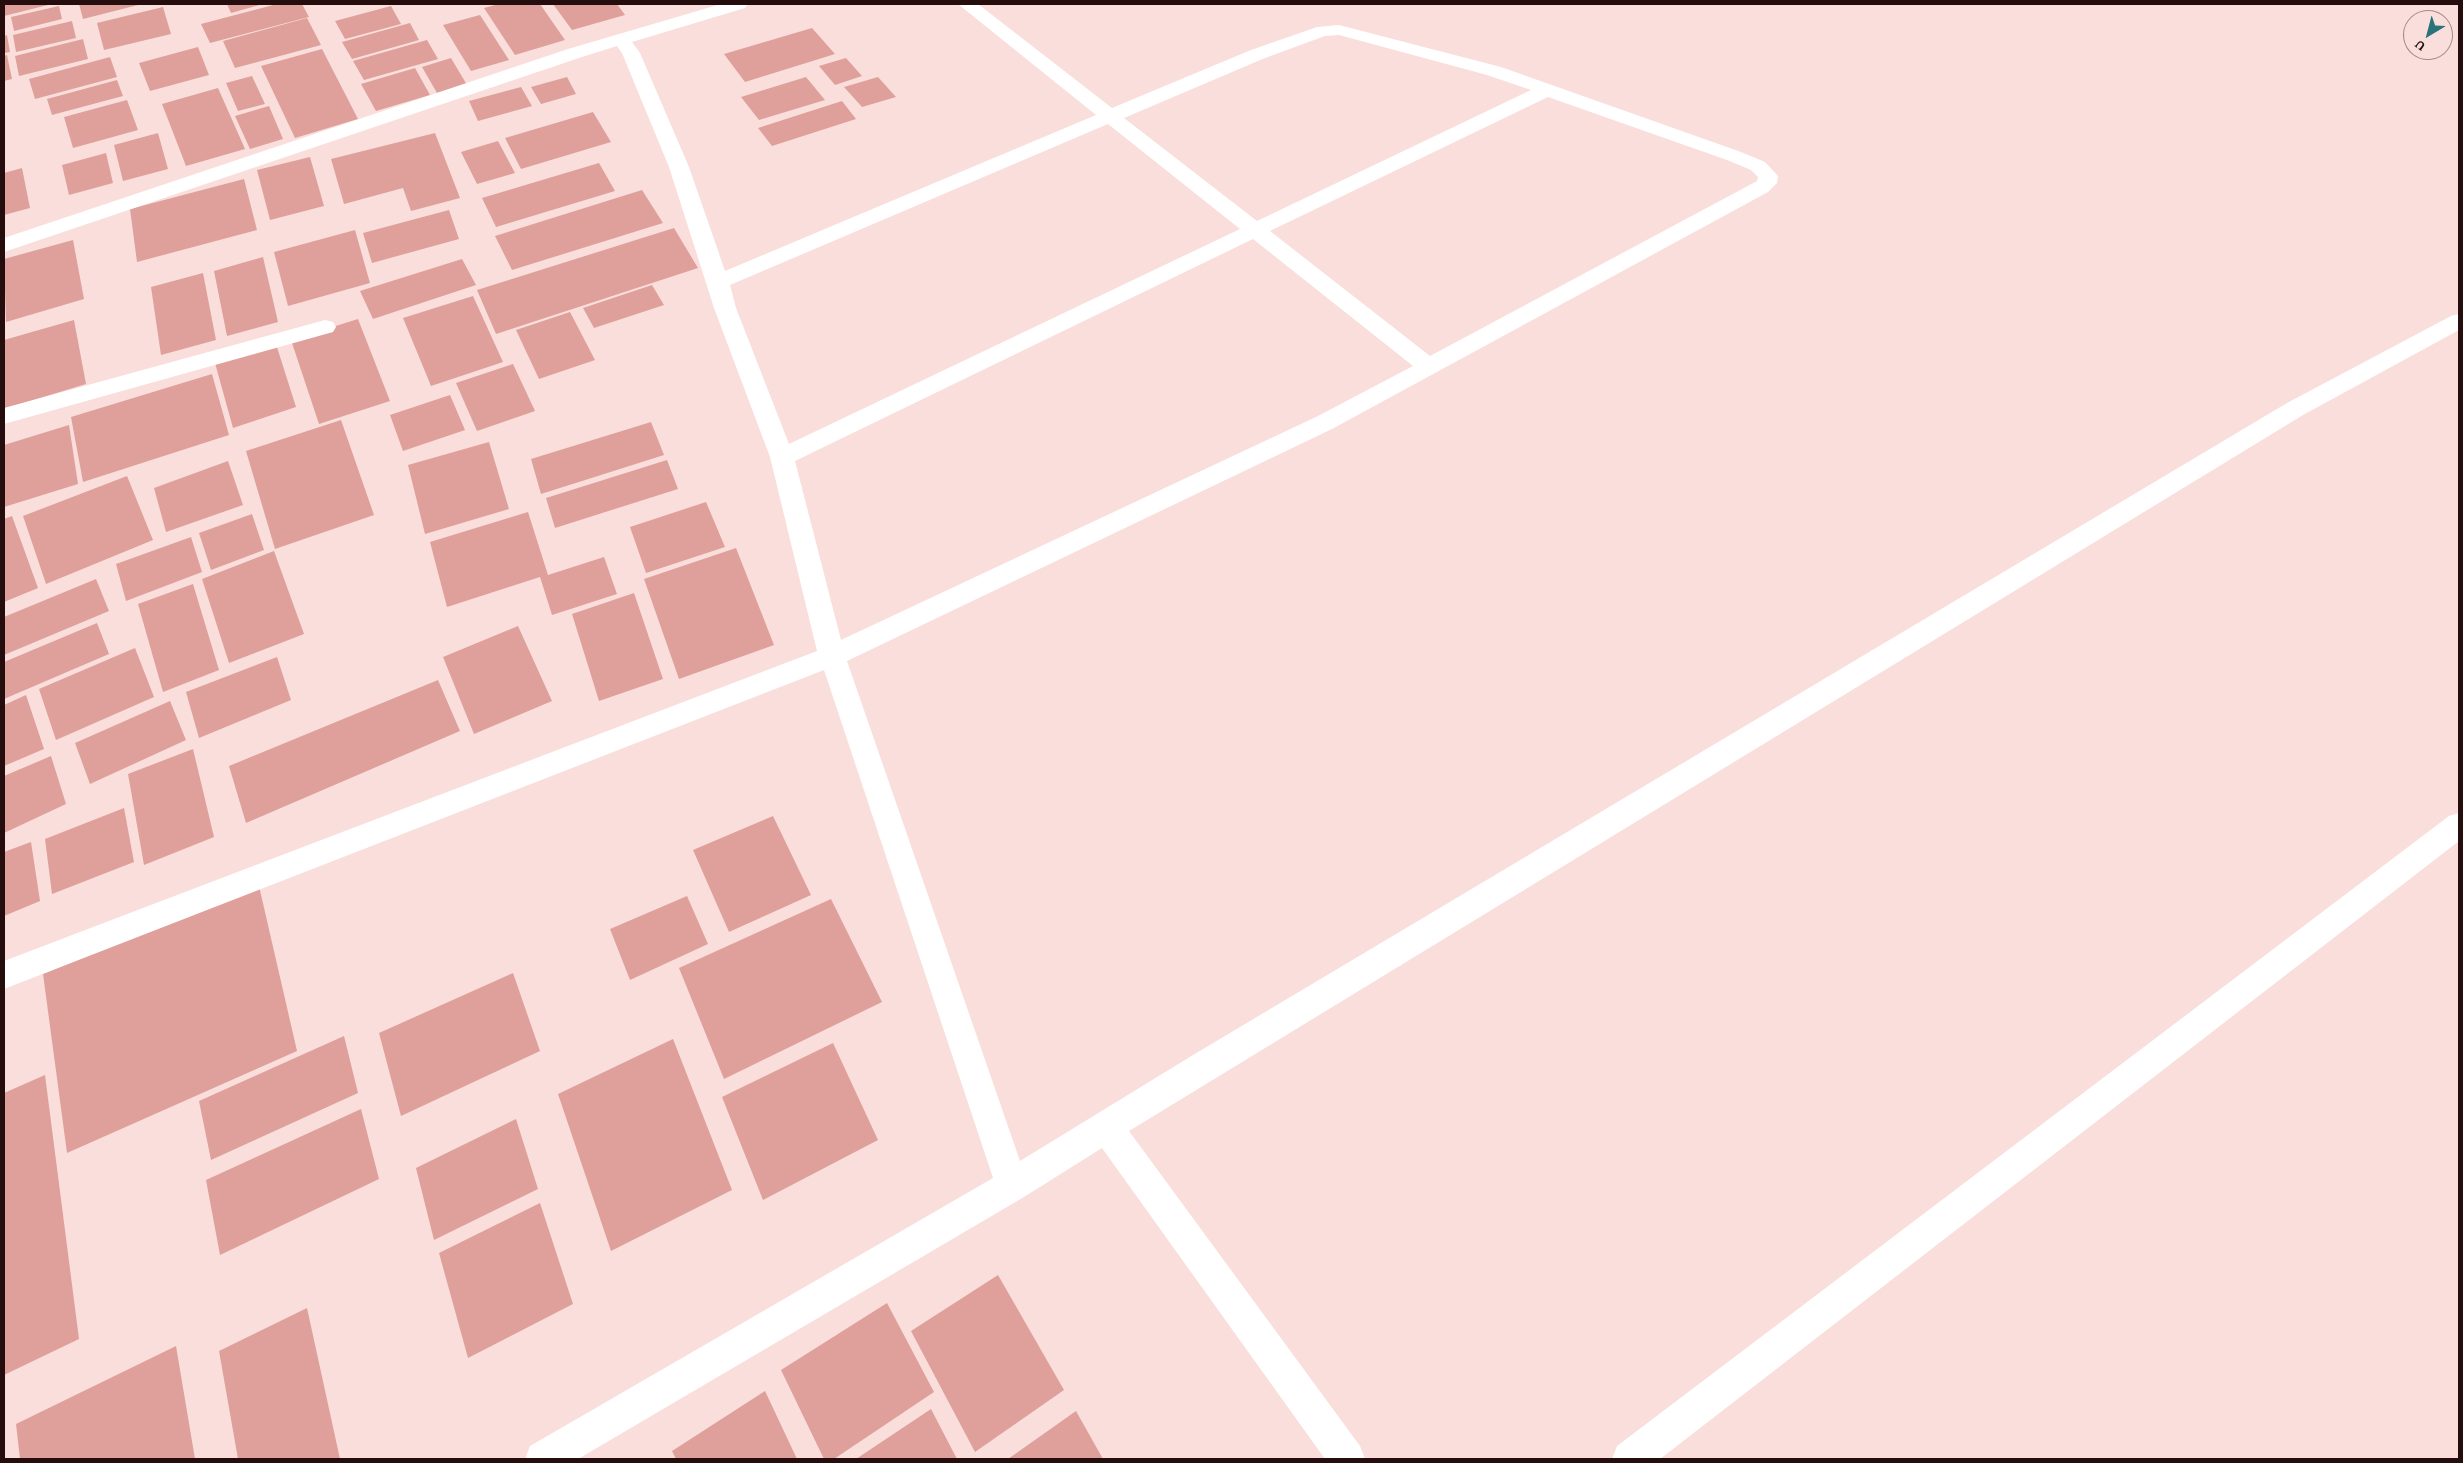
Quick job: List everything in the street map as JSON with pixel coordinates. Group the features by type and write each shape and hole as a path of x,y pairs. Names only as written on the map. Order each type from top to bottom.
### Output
{"street":[{"path":"4,245 575,53 739,4"},
{"path":"967,4 1428,366"},
{"path":"4,975 832,656 1324,423 1753,193 1767,183 1768,176 1758,166 1734,156 1465,63 1339,30 1323,30 1258,54 718,282"},
{"path":"622,40 632,53 679,168 725,308 782,457 832,656 1012,1185"},
{"path":"782,457 1547,90"},
{"path":"4,416 325,327"},
{"path":"544,1459 1012,1185 1106,1126 2296,409 2452,332"},
{"path":"1630,1459 2459,825"},
{"path":"1106,1126 1347,1459"}],"building":[{"path":"4,4 52,4 4,16"},
{"path":"79,4 142,4 83,19"},
{"path":"227,4 263,4 231,13"},
{"path":"277,4 302,4 309,17 210,43 201,24"},
{"path":"499,4 540,4 565,40 515,55 484,8"},
{"path":"553,4 617,4 625,15 572,30"},
{"path":"59,6 62,19 14,31 11,17"},
{"path":"391,6 401,24 345,39 335,21"},
{"path":"163,7 171,34 104,50 97,23"},
{"path":"480,15 509,60 471,71 443,25"},
{"path":"307,18 321,45 235,68 223,41"},
{"path":"72,21 76,38 16,52 13,35"},
{"path":"410,23 419,40 352,59 342,42"},
{"path":"812,28 835,54 745,82 724,54"},
{"path":"7,35 10,52 4,53 4,36"},
{"path":"83,39 88,59 19,76 15,56"},
{"path":"427,40 438,59 364,80 353,61"},
{"path":"198,47 209,75 150,91 139,63"},
{"path":"322,49 358,119 295,138 261,66"},
{"path":"7,55 12,79 4,81 4,56"},
{"path":"110,57 117,77 35,99 29,79"},
{"path":"451,58 467,85 437,93 422,67"},
{"path":"846,58 862,76 835,85 819,66"},
{"path":"415,68 430,95 376,111 361,84"},
{"path":"252,76 265,104 238,111 226,83"},
{"path":"567,77 576,94 541,104 531,87"},
{"path":"806,77 825,100 759,120 741,97"},
{"path":"878,77 896,97 862,107 844,87"},
{"path":"117,80 123,96 52,115 47,99"},
{"path":"521,87 532,106 478,121 469,101"},
{"path":"218,88 245,149 186,166 162,104"},
{"path":"127,100 138,130 73,148 64,117"},
{"path":"842,101 856,119 772,146 758,128"},
{"path":"269,106 283,139 250,149 235,116"},
{"path":"593,112 611,142 521,169 505,138"},
{"path":"158,133 168,169 123,181 114,145"},
{"path":"435,133 460,198 411,211 403,188 344,204 331,159"},
{"path":"498,141 515,173 477,184 461,152"},
{"path":"106,153 113,183 69,195 62,165"},
{"path":"310,157 324,206 270,220 257,170"},
{"path":"599,163 615,191 496,227 482,198"},
{"path":"22,168 30,208 4,215 4,173"},
{"path":"244,179 257,230 137,262 130,209"},
{"path":"642,190 663,223 512,270 495,236"},
{"path":"449,210 459,239 372,263 363,233"},
{"path":"674,228 698,268 496,334 477,290"},
{"path":"355,230 370,283 288,306 274,252"},
{"path":"73,240 84,299 6,322 4,259"},
{"path":"263,257 278,322 227,336 214,271"},
{"path":"462,259 476,285 373,319 360,291"},
{"path":"203,273 216,340 161,355 151,287"},
{"path":"652,285 664,305 594,328 583,308"},
{"path":"473,296 503,362 431,386 403,318"},
{"path":"570,312 595,360 539,379 516,330"},
{"path":"358,319 390,401 319,424 291,340"},
{"path":"74,320 86,384 4,409 4,340"},
{"path":"276,344 296,407 233,428 215,363"},
{"path":"513,364 535,411 477,431 456,383"},
{"path":"212,374 229,435 83,482 71,417"},
{"path":"450,395 465,430 403,451 390,415"},
{"path":"341,420 374,515 275,549 246,451"},
{"path":"651,422 664,455 541,494 531,459"},
{"path":"69,425 78,484 4,507 4,445"},
{"path":"489,442 509,509 425,534 408,465"},
{"path":"667,460 678,489 555,528 546,498"},
{"path":"228,461 243,505 166,532 154,488"},
{"path":"127,476 153,540 46,584 23,516"},
{"path":"706,502 725,547 646,573 630,527"},
{"path":"528,512 548,575 604,557 617,594 552,615 540,577 447,607 430,542"},
{"path":"252,514 264,550 211,570 199,533"},
{"path":"12,516 38,588 4,602 4,519"},
{"path":"191,537 202,572 126,601 116,564"},
{"path":"736,548 774,645 679,679 644,579"},
{"path":"274,551 304,634 229,663 202,579"},
{"path":"96,579 109,611 4,655 4,617"},
{"path":"193,584 219,670 163,692 138,604"},
{"path":"634,593 663,679 599,701 572,614"},
{"path":"97,623 109,654 4,699 4,662"},
{"path":"518,626 552,701 474,734 443,657"},
{"path":"135,648 154,697 56,740 39,689"},
{"path":"277,657 291,700 199,738 186,692"},
{"path":"438,680 460,731 246,823 229,766"},
{"path":"26,695 44,749 4,766 4,705"},
{"path":"170,701 186,740 90,784 75,743"},
{"path":"193,749 214,837 144,865 128,774"},
{"path":"51,756 66,804 4,833 4,776"},
{"path":"124,808 134,862 52,894 45,839"},
{"path":"773,816 811,895 729,932 693,850"},
{"path":"31,842 40,901 4,916 4,852"},
{"path":"259,886 297,1051 67,1153 43,974"},
{"path":"687,896 708,944 630,980 610,929"},
{"path":"831,899 882,1002 724,1079 679,968"},
{"path":"513,973 540,1051 401,1116 379,1033"},
{"path":"344,1036 358,1093 211,1160 199,1101"},
{"path":"673,1039 732,1190 611,1251 558,1094"},
{"path":"833,1043 878,1140 763,1200 722,1097"},
{"path":"45,1075 79,1339 4,1375 4,1093"},
{"path":"361,1109 379,1179 220,1255 206,1180"},
{"path":"516,1119 538,1189 434,1240 416,1168"},
{"path":"540,1203 573,1304 468,1358 439,1253"},
{"path":"998,1275 1064,1390 975,1452 911,1331"},
{"path":"887,1303 934,1392 834,1459 824,1459 781,1370"},
{"path":"307,1308 340,1459 238,1459 219,1351"},
{"path":"176,1346 195,1459 20,1459 16,1424"},
{"path":"765,1391 797,1459 676,1459 672,1451"},
{"path":"931,1409 957,1459 856,1459"},
{"path":"1076,1411 1103,1459 1008,1459"}]}
